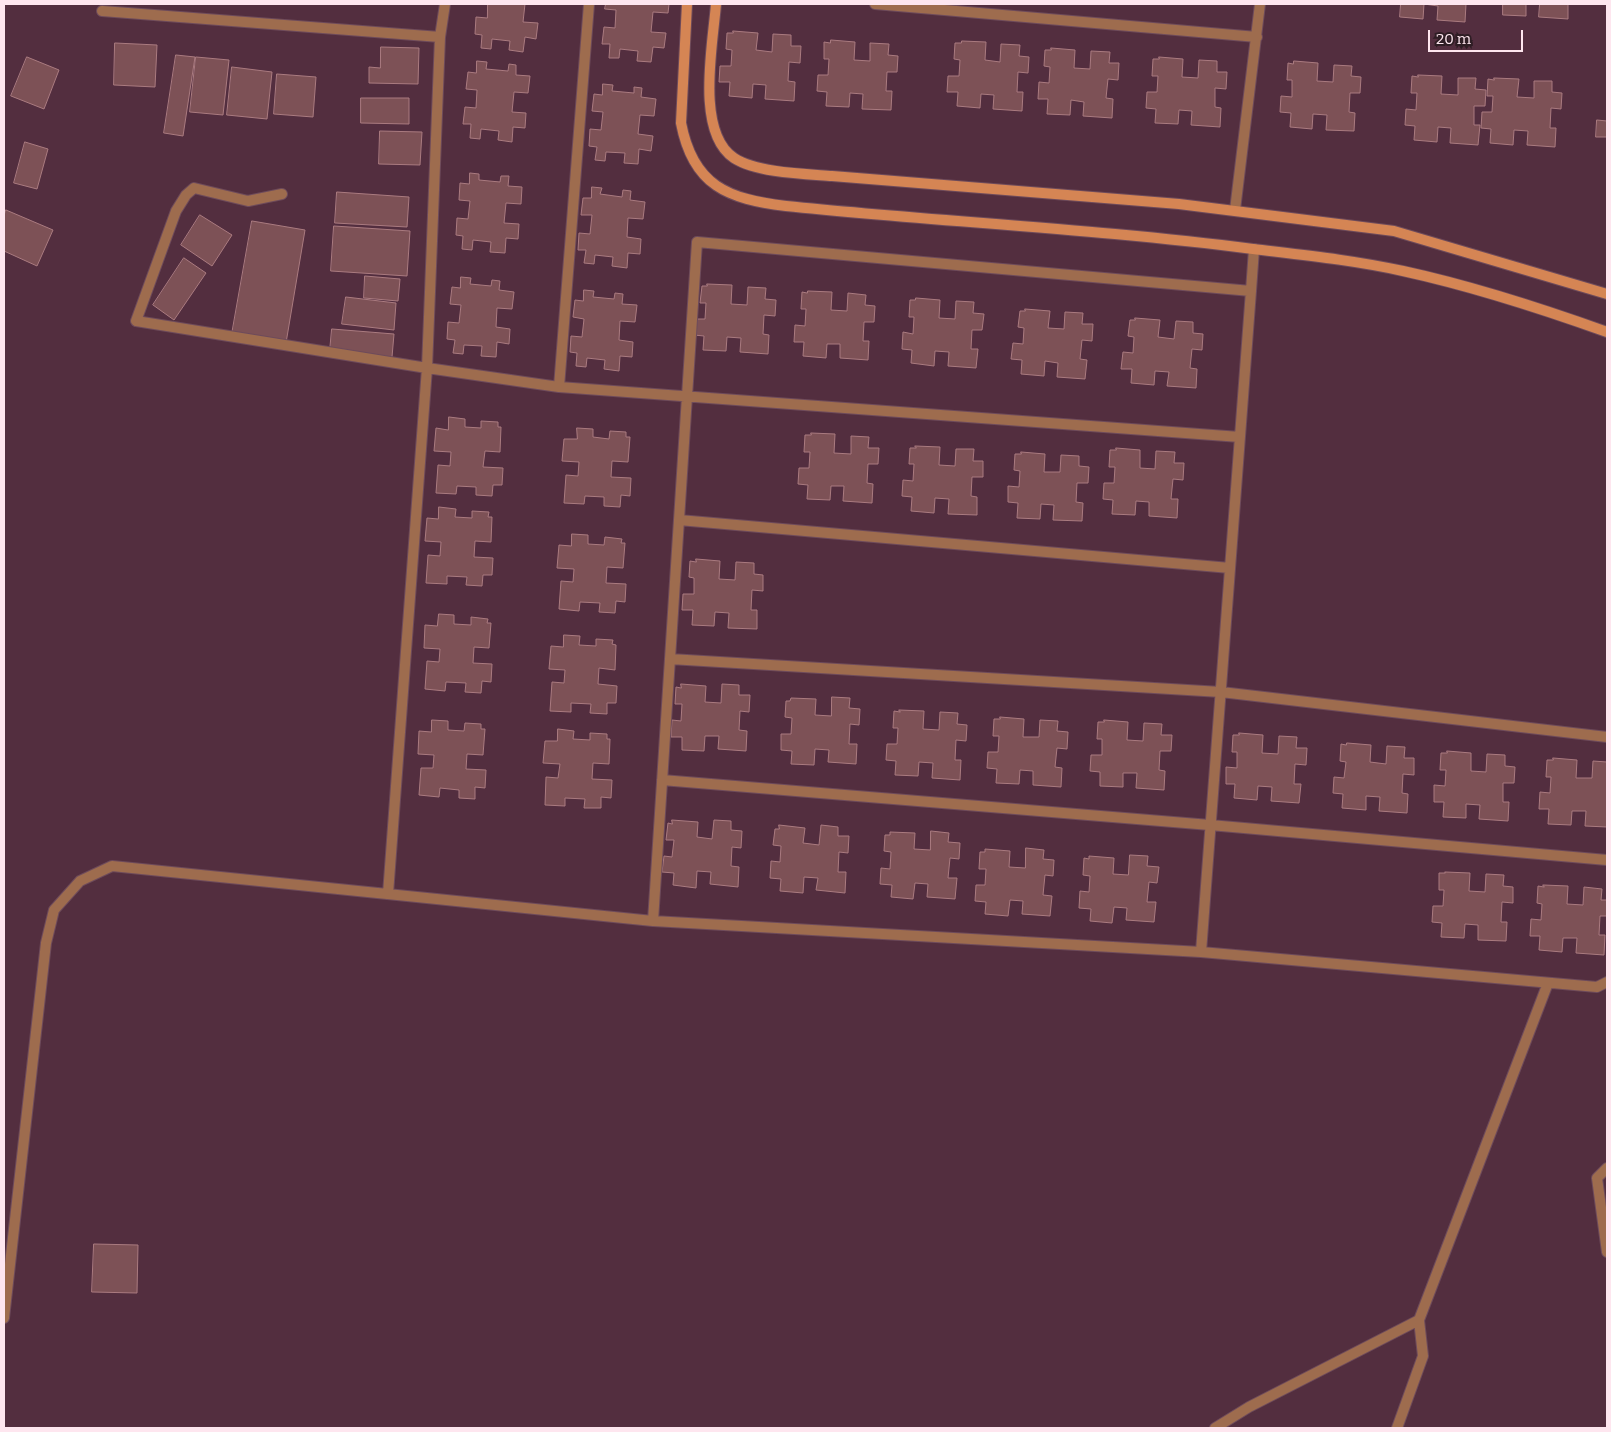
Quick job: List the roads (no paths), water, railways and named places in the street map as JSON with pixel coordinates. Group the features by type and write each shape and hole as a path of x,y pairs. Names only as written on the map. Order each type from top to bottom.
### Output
{"main road":[{"path":"687,4 681,123 684,140 701,172 716,187 733,195 756,202 793,207 1184,240 1351,261 1469,287 1530,304 1607,332"},
{"path":"716,4 709,88 714,128 721,144 734,158 754,166 781,171 1179,204 1394,231 1607,294"}],"street":[{"path":"388,894 427,368 440,37 445,4"},
{"path":"558,387 589,4"},
{"path":"875,4 1257,37"},
{"path":"1234,210 1260,4"},
{"path":"102,11 440,37"},
{"path":"282,194 248,201 194,188 186,195 176,211 136,321 558,387 1240,437"},
{"path":"653,921 697,242 1251,291"},
{"path":"1201,952 1254,249"},
{"path":"679,520 1230,568"},
{"path":"670,659 1221,692 1607,737"},
{"path":"662,780 1607,860"},
{"path":"4,1318 46,943 54,910 80,881 112,866 653,921 1201,952 1597,987 1607,982"},
{"path":"1397,1428 1423,1356 1419,1320 1548,983"},
{"path":"1607,1168 1597,1178 1607,1252"},
{"path":"1215,1428 1249,1407 1419,1320"}]}
